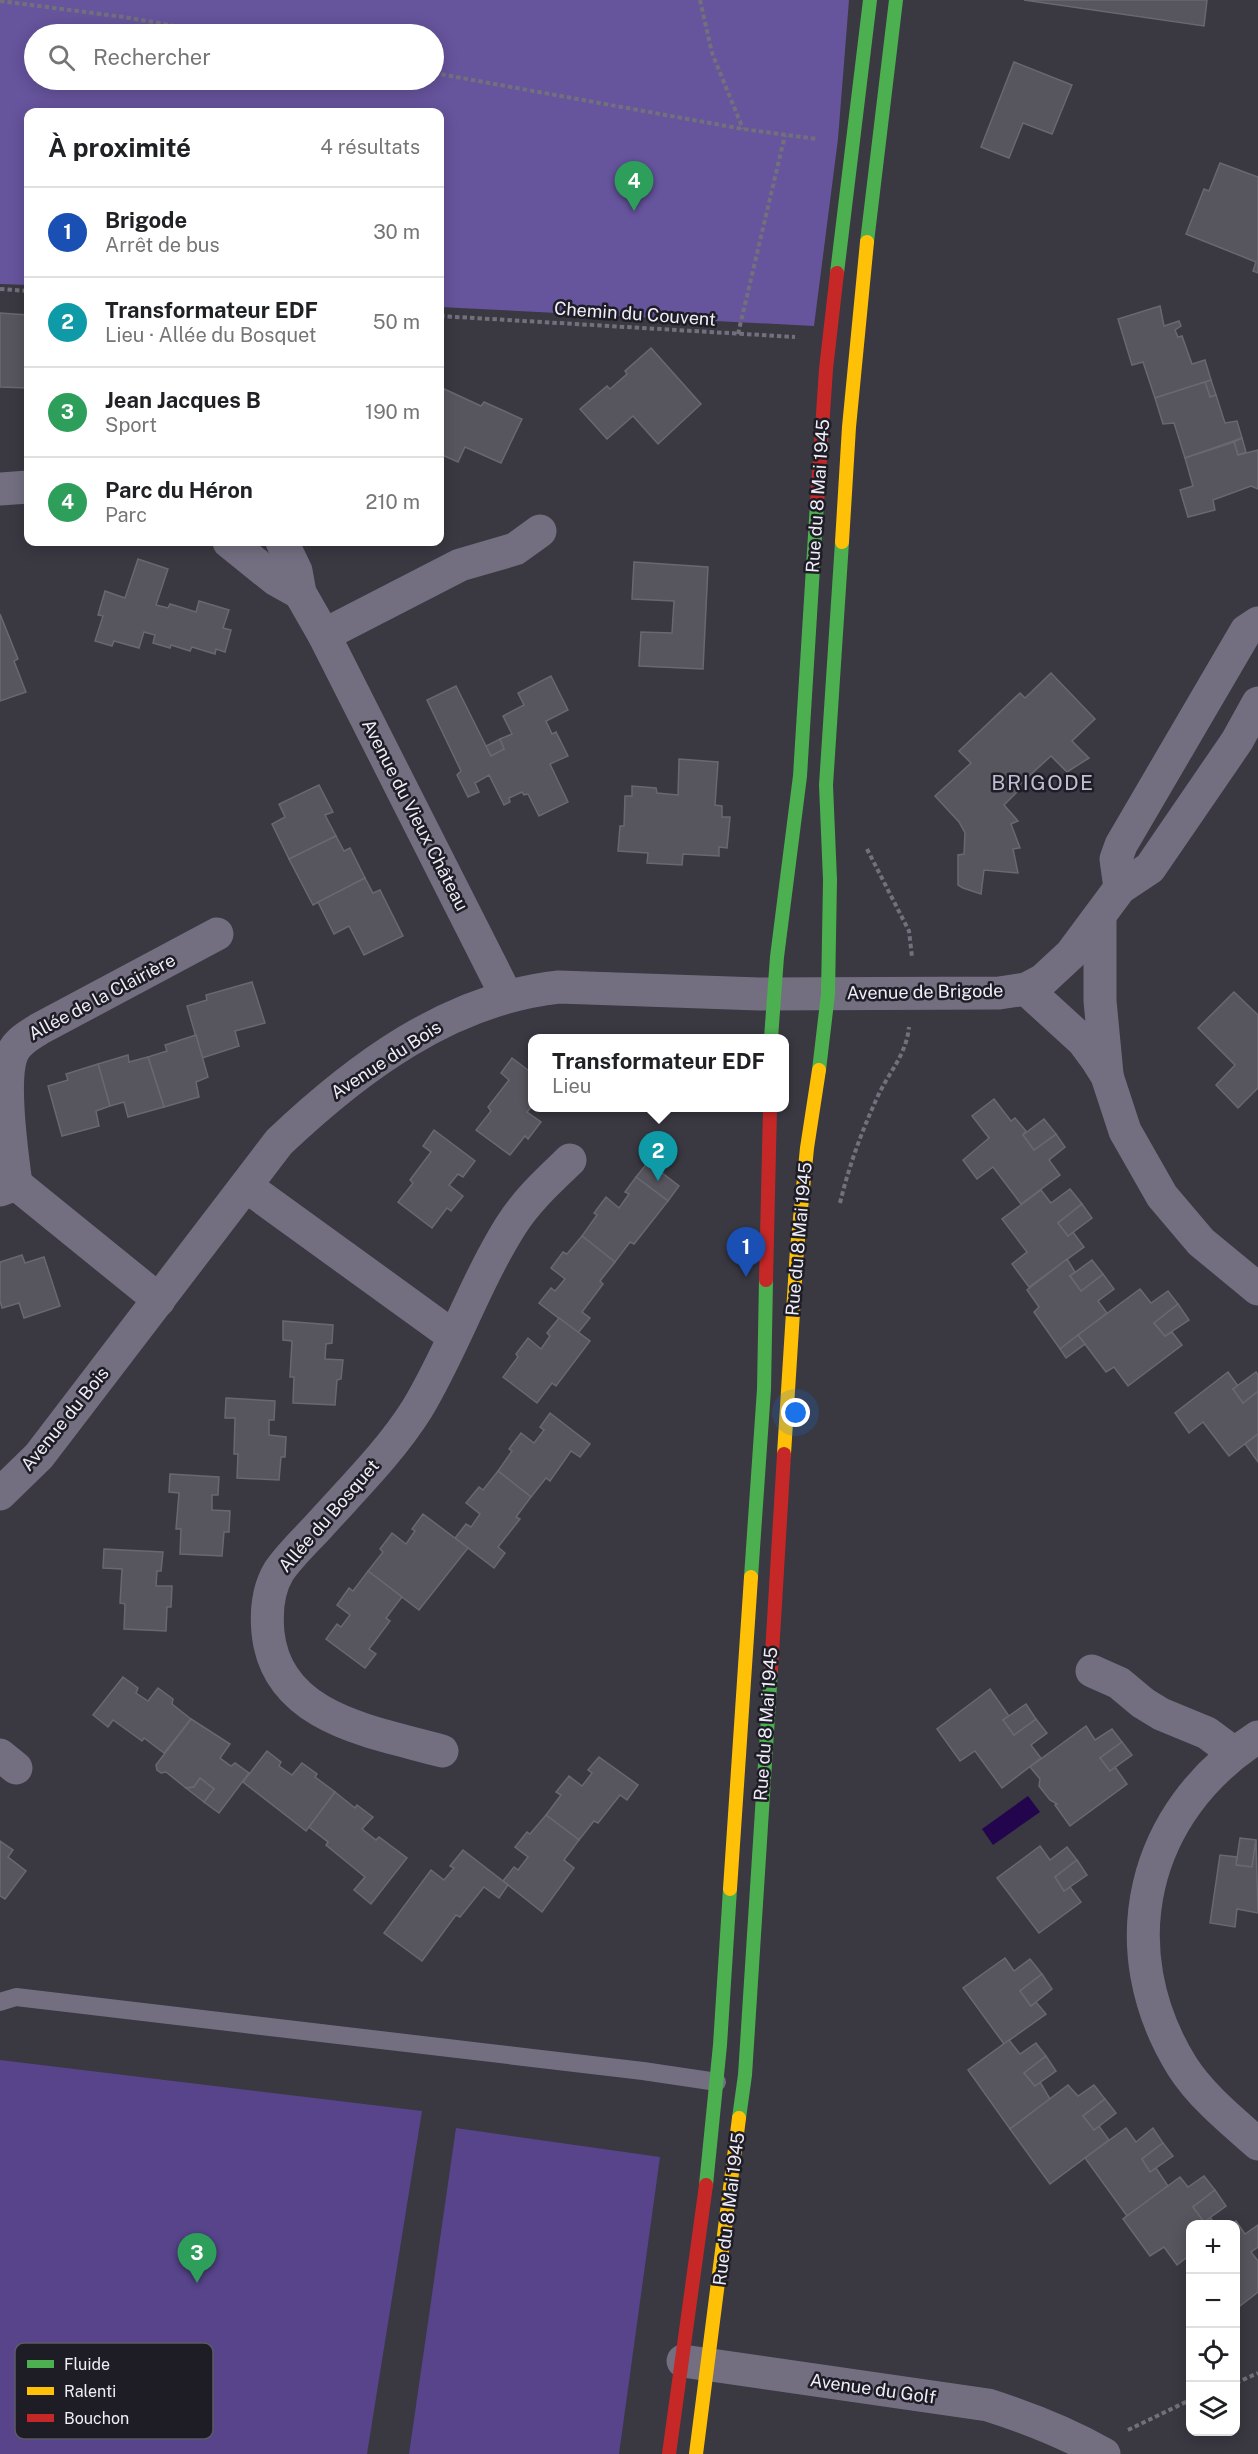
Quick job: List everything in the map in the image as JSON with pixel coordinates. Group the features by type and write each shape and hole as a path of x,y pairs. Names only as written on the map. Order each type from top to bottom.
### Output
{"main road":[{"name":"Rue du 8 Mai 1945","path":"771,1034 773,994 800,776 829,338 870,0"},
{"name":"Rue du 8 Mai 1945","path":"669,2454 696,2363 745,2075 797,1249 807,1148 828,994 830,880 826,785 849,426 862,280 896,0"},
{"name":"Rue du 8 Mai 1945","path":"696,2454 696,2363 705,2199 717,2082 764,1389 770,1112"}],"street":[{"path":"0,489 24,487"},
{"path":"324,635 460,565 515,549 540,531"},
{"path":"234,546 274,579 300,593"},
{"name":"Avenue du Vieux Château","path":"284,546 296,571 300,593 324,635 506,995"},
{"path":"1120,888 1116,859 1121,845 1246,631 1258,622"},
{"name":"Avenue de Brigode","path":"828,994 999,993 1026,988 1043,980 1058,967 1120,888 1150,868 1237,741 1258,703"},
{"path":"1100,916 1100,1001 1107,1076 1125,1131 1162,1196 1201,1242 1258,1289"},
{"name":"Allée de la Clairière","path":"159,1300 8,1187 10,1140 6,1080 8,1062 14,1049 22,1040 39,1029 217,934"},
{"name":"Avenue du Bois","path":"0,1494 39,1456 279,1142 355,1075 457,1014 506,995 559,987 773,994"},
{"path":"1026,988 1083,1041 1107,1076"},
{"path":"773,994 828,994"},
{"name":"Allée du Bosquet","path":"442,1751 353,1727 311,1705 292,1687 278,1668 272,1652 267,1619 269,1600 279,1573 397,1438 437,1372 453,1336 510,1227 537,1192 570,1160"},
{"path":"246,1186 453,1336"},
{"path":"1092,1671 1119,1683 1161,1714 1207,1733 1246,1745"},
{"path":"1246,1745 1194,1792 1168,1831 1151,1877 1142,1926 1145,1974 1160,2023 1182,2067 1220,2110 1258,2144"},
{"name":"Avenue du Golf","path":"696,2363 988,2405 1029,2418 1057,2443 1099,2451"}],"lane":[{"path":"0,2002 16,1997 643,2071 717,2082"}],"path":[{"path":"700,0 712,53 743,129"},
{"path":"0,1 164,24"},
{"path":"444,75 743,129 820,140"},
{"path":"738,334 785,135"},
{"path":"0,289 24,291"},
{"name":"Chemin du Couvent","path":"444,316 829,338"},
{"path":"1238,2382 1258,2373"},
{"path":"1099,2451 1162,2412 1186,2402"}],"shaded area":[{"path":"0,0 849,0 838,139 814,326 444,307 444,108 24,108 24,285 0,284"},
{"path":"1028,1796 1040,1812 993,1845 982,1829"},
{"path":"0,2060 422,2111 367,2454 0,2454"},
{"path":"456,2128 660,2157 619,2454 409,2454"}],"building":[{"path":"1024,0 1207,0 1204,26"},
{"path":"1014,62 1072,85 1052,134 1023,123 1009,158 981,147"},
{"path":"1220,163 1258,177 1258,273 1253,271 1256,262 1186,234 1204,189 1209,191"},
{"path":"1160,306 1164,326 1179,321 1181,326 1175,330 1178,337 1182,336 1192,364 1205,360 1211,380 1155,398 1143,362 1132,365 1118,319"},
{"path":"0,313 24,315 24,388 0,387"},
{"path":"651,348 701,404 658,444 633,416 607,439 580,409 607,386 610,389 627,374 625,371"},
{"path":"1211,380 1216,395 1210,397 1205,382"},
{"path":"1205,382 1210,397 1216,395 1225,423 1237,421 1242,438 1185,458 1174,423 1163,424 1155,398"},
{"path":"444,389 481,406 484,402 522,419 501,463 465,447 458,462 444,456"},
{"path":"1242,438 1246,452 1238,455 1234,442"},
{"path":"1234,442 1238,455 1258,450 1258,489 1251,486 1213,500 1215,510 1188,517 1180,490 1193,486 1185,458"},
{"path":"138,559 168,569 156,605 168,608 170,604 196,612 199,601 229,610 223,628 231,630 225,652 216,649 215,654 192,647 190,651 171,645 170,648 153,643 155,635 144,632 139,648 114,641 112,646 95,641 103,616 98,615 105,591 125,598"},
{"path":"634,562 708,567 703,669 639,666 641,632 672,633 674,601 632,599"},
{"path":"0,614 18,659 14,661 26,692 0,701"},
{"path":"1051,673 1095,719 1072,741 1089,758 1067,772 1051,756 1016,788 1019,790 1004,805 1018,821 1011,824 1020,848 1013,849 1018,873 984,870 981,894 963,888 958,885 958,855 964,854 965,833 959,822 935,796 971,763 959,751 1020,693 1025,698"},
{"path":"551,676 568,710 546,721 552,734 556,732 568,756 550,764 568,802 539,816 528,794 524,795 522,792 509,798 510,802 504,805 489,775 475,783 479,792 468,797 457,775 461,771 427,700 456,686 491,756 504,749 500,739 512,734 503,716 524,705 518,693"},
{"path":"500,739 504,749 491,756 486,746"},
{"path":"679,759 718,762 715,805 722,806 722,817 730,817 727,848 719,847 719,856 683,854 682,865 647,863 648,853 618,851 620,826 624,826 625,796 632,796 632,786 656,788 657,793 678,795"},
{"path":"319,785 333,812 325,815 336,836 289,859 272,824 285,817 279,804"},
{"path":"336,836 344,851 350,848 365,878 313,905 289,859"},
{"path":"365,878 373,893 380,890 403,936 364,955 349,926 334,934 318,902"},
{"path":"252,982 265,1023 235,1031 239,1046 202,1058 187,1006 207,1000 206,995"},
{"path":"1234,992 1258,1015 1258,1088 1238,1108 1216,1085 1235,1065 1198,1028"},
{"path":"196,1035 208,1077 196,1082 199,1097 164,1107 148,1057 167,1051 165,1045"},
{"path":"128,1055 129,1062 148,1057 164,1107 128,1117 124,1102 110,1106 98,1064"},
{"path":"512,1058 528,1070 527,1112 541,1122 528,1139 525,1136 510,1155 476,1130 491,1111 488,1107 509,1080 501,1073"},
{"path":"98,1064 110,1106 96,1111 99,1126 62,1136 48,1086 68,1080 66,1074"},
{"path":"994,1099 1011,1121 1015,1118 1026,1131 1023,1135 1034,1150 1056,1134 1065,1147 1049,1160 1060,1175 1021,1204 993,1167 977,1179 963,1160 989,1138 972,1116"},
{"path":"1044,1119 1056,1134 1034,1150 1023,1135"},
{"path":"434,1130 475,1161 463,1177 458,1174 449,1185 463,1196 451,1211 447,1208 432,1228 398,1202 413,1183 410,1180 431,1152 423,1146"},
{"path":"648,1162 679,1186 668,1201 636,1177"},
{"path":"636,1177 668,1201 634,1244 630,1242 615,1262 582,1236 597,1215 594,1213 606,1197 619,1208 629,1194 625,1192"},
{"path":"1070,1189 1082,1204 1058,1223 1068,1236 1073,1232 1084,1247 1029,1287 1012,1264 1027,1252 1002,1219 1041,1190 1051,1203"},
{"path":"1082,1204 1092,1218 1068,1236 1058,1223"},
{"path":"582,1236 615,1262 600,1281 603,1284 582,1312 590,1318 578,1333 539,1303 551,1288 555,1291 565,1279 551,1268 563,1252 567,1254"},
{"path":"22,1255 25,1263 44,1257 60,1306 24,1318 19,1303 2,1308 0,1262"},
{"path":"1067,1259 1075,1272 1070,1276 1081,1291 1103,1274 1114,1289 1098,1301 1107,1313 1060,1349 1034,1312 1039,1307 1027,1290"},
{"path":"1092,1260 1103,1274 1081,1291 1070,1276"},
{"path":"1140,1289 1151,1303 1168,1291 1178,1304 1154,1323 1165,1336 1172,1332 1182,1345 1128,1386 1114,1367 1106,1372 1078,1335"},
{"path":"1178,1304 1189,1320 1165,1336 1154,1323"},
{"path":"559,1318 590,1341 556,1386 552,1383 537,1403 503,1377 518,1357 516,1354 528,1338 541,1349 550,1336 547,1333"},
{"path":"283,1321 333,1325 332,1343 326,1344 325,1359 343,1360 341,1379 337,1380 335,1405 293,1403 294,1377 290,1377 292,1341 283,1340"},
{"path":"1078,1335 1085,1344 1066,1358 1060,1349"},
{"path":"1228,1372 1238,1386 1233,1389 1243,1403 1258,1391 1258,1434 1229,1456 1203,1422 1189,1433 1175,1413"},
{"path":"1256,1372 1258,1391 1243,1403 1233,1389"},
{"path":"226,1398 275,1401 274,1420 269,1420 269,1435 286,1437 285,1457 281,1457 279,1480 237,1478 238,1454 234,1454 235,1418 225,1418"},
{"path":"550,1413 590,1444 580,1457 571,1451 550,1481 546,1478 531,1497 498,1471 512,1451 509,1449 521,1433 534,1443 544,1430 540,1427"},
{"path":"1258,1434 1258,1462 1245,1444"},
{"path":"498,1471 531,1497 516,1517 520,1519 498,1547 505,1553 494,1568 455,1538 466,1524 471,1527 480,1514 466,1503 479,1487 483,1490"},
{"path":"170,1474 219,1477 218,1495 212,1495 212,1510 230,1511 229,1532 224,1532 222,1556 180,1554 181,1529 176,1529 179,1493 169,1492"},
{"path":"423,1514 468,1548 419,1610 368,1571 383,1552 380,1549 392,1533 406,1544 415,1531 412,1529"},
{"path":"104,1549 163,1552 161,1571 157,1571 156,1586 172,1586 171,1607 167,1607 166,1631 124,1629 125,1604 120,1603 122,1569 103,1568"},
{"path":"368,1571 402,1597 386,1618 390,1621 369,1649 376,1654 365,1668 326,1639 337,1624 341,1627 350,1615 337,1605 349,1588 353,1591"},
{"path":"123,1677 138,1688 136,1693 148,1701 158,1688 173,1699 172,1704 191,1719 164,1753 144,1738 142,1741 113,1720 108,1727 93,1715"},
{"path":"990,1689 1009,1716 1003,1720 1014,1735 1036,1719 1047,1733 1031,1745 1041,1758 1002,1788 975,1751 960,1761 937,1729"},
{"path":"1026,1704 1036,1719 1014,1735 1003,1720"},
{"path":"191,1719 230,1744 220,1758 231,1766 235,1763 249,1773 219,1813 204,1802 214,1789 200,1778 194,1787 186,1788 166,1772 161,1773 157,1770 156,1765"},
{"path":"1086,1726 1095,1740 1112,1729 1122,1742 1100,1758 1110,1771 1115,1767 1127,1784 1070,1826 1055,1805 1057,1804 1050,1800 1039,1786 1040,1779 1030,1767"},
{"path":"1122,1742 1132,1755 1110,1771 1100,1758"},
{"path":"267,1751 281,1762 279,1766 292,1775 302,1763 317,1774 315,1777 335,1792 306,1831 243,1782"},
{"path":"599,1757 638,1785 627,1800 620,1795 598,1823 594,1821 579,1840 546,1815 561,1795 556,1792 569,1776 582,1786 592,1773 588,1770"},
{"path":"200,1778 214,1789 204,1802 186,1788 194,1787"},
{"path":"335,1792 355,1808 357,1805 373,1817 362,1829 376,1840 379,1837 407,1858 371,1904 354,1890 365,1877 326,1845 328,1842 309,1827"},
{"path":"546,1815 579,1840 564,1860 574,1868 542,1912 503,1881 514,1867 518,1870 528,1857 515,1847 527,1832 530,1834"},
{"path":"1240,1838 1256,1840 1252,1867 1236,1865"},
{"path":"1256,1840 1258,1913 1237,1909 1235,1927 1210,1923 1220,1855 1237,1857 1236,1865 1252,1867"},
{"path":"0,1841 13,1850 8,1857 26,1871 5,1899 0,1896"},
{"path":"1040,1846 1050,1860 1067,1847 1077,1860 1055,1877 1064,1891 1070,1887 1081,1902 1039,1933 997,1878"},
{"path":"463,1850 508,1885 499,1898 484,1887 460,1917 456,1915 422,1961 384,1933 431,1870 444,1880 454,1868 450,1866"},
{"path":"1077,1860 1087,1875 1064,1891 1055,1877"},
{"path":"1005,1958 1014,1971 1030,1959 1042,1974 1020,1991 1031,2006 1036,2002 1046,2014 1004,2044 963,1988"},
{"path":"1042,1974 1052,1989 1031,2006 1020,1991"},
{"path":"1009,2040 1020,2054 1036,2043 1046,2056 1024,2073 1035,2086 1040,2082 1050,2099 1010,2129 968,2070"},
{"path":"1046,2056 1056,2071 1035,2086 1024,2073"},
{"path":"1068,2085 1078,2096 1094,2085 1105,2099 1083,2116 1094,2130 1099,2126 1109,2140 1050,2184 1010,2129"},
{"path":"1105,2099 1116,2113 1094,2130 1083,2116"},
{"path":"1126,2128 1136,2142 1153,2128 1163,2143 1142,2159 1150,2172 1156,2168 1168,2186 1127,2216 1085,2158"},
{"path":"1163,2143 1173,2156 1150,2172 1142,2159"},
{"path":"1204,2176 1215,2190 1193,2207 1203,2220 1186,2220 1186,2258 1177,2265 1164,2247 1150,2256 1123,2219 1180,2177 1188,2187"},
{"path":"1215,2190 1226,2206 1207,2220 1203,2220 1193,2207"},
{"path":"1258,2225 1258,2247 1251,2252 1258,2261 1258,2292 1240,2306 1240,2227 1245,2234"}],"traffic: fast":[{"path":"837,273 870,0"},
{"path":"867,242 896,0"},
{"path":"771,1034 777,957 800,776 817,503"},
{"path":"819,1070 828,994 830,880 826,785 842,542"},
{"path":"751,1577 764,1389 766,1280"},
{"path":"739,2118 745,2075 771,1670"},
{"path":"706,2185 720,2045 730,1889"}],"traffic: slow":[{"path":"842,542 849,427 867,242"},
{"path":"784,1454 797,1249 807,1148 819,1070"},
{"path":"730,1889 751,1577"},
{"path":"696,2454 739,2118"}],"traffic: jam":[{"path":"817,503 826,369 837,273"},
{"path":"766,1280 770,1112"},
{"path":"771,1670 784,1454"},
{"path":"669,2454 706,2185"}],"place":[{"name":"Parc du Héron","path":"634,211"},
{"name":"Transformateur EDF","path":"658,1181"},
{"name":"Brigode","path":"746,1277"},
{"name":"Jean Jacques B","path":"197,2283"}],"district":[{"name":"BRIGODE","path":"1043,783"}]}
